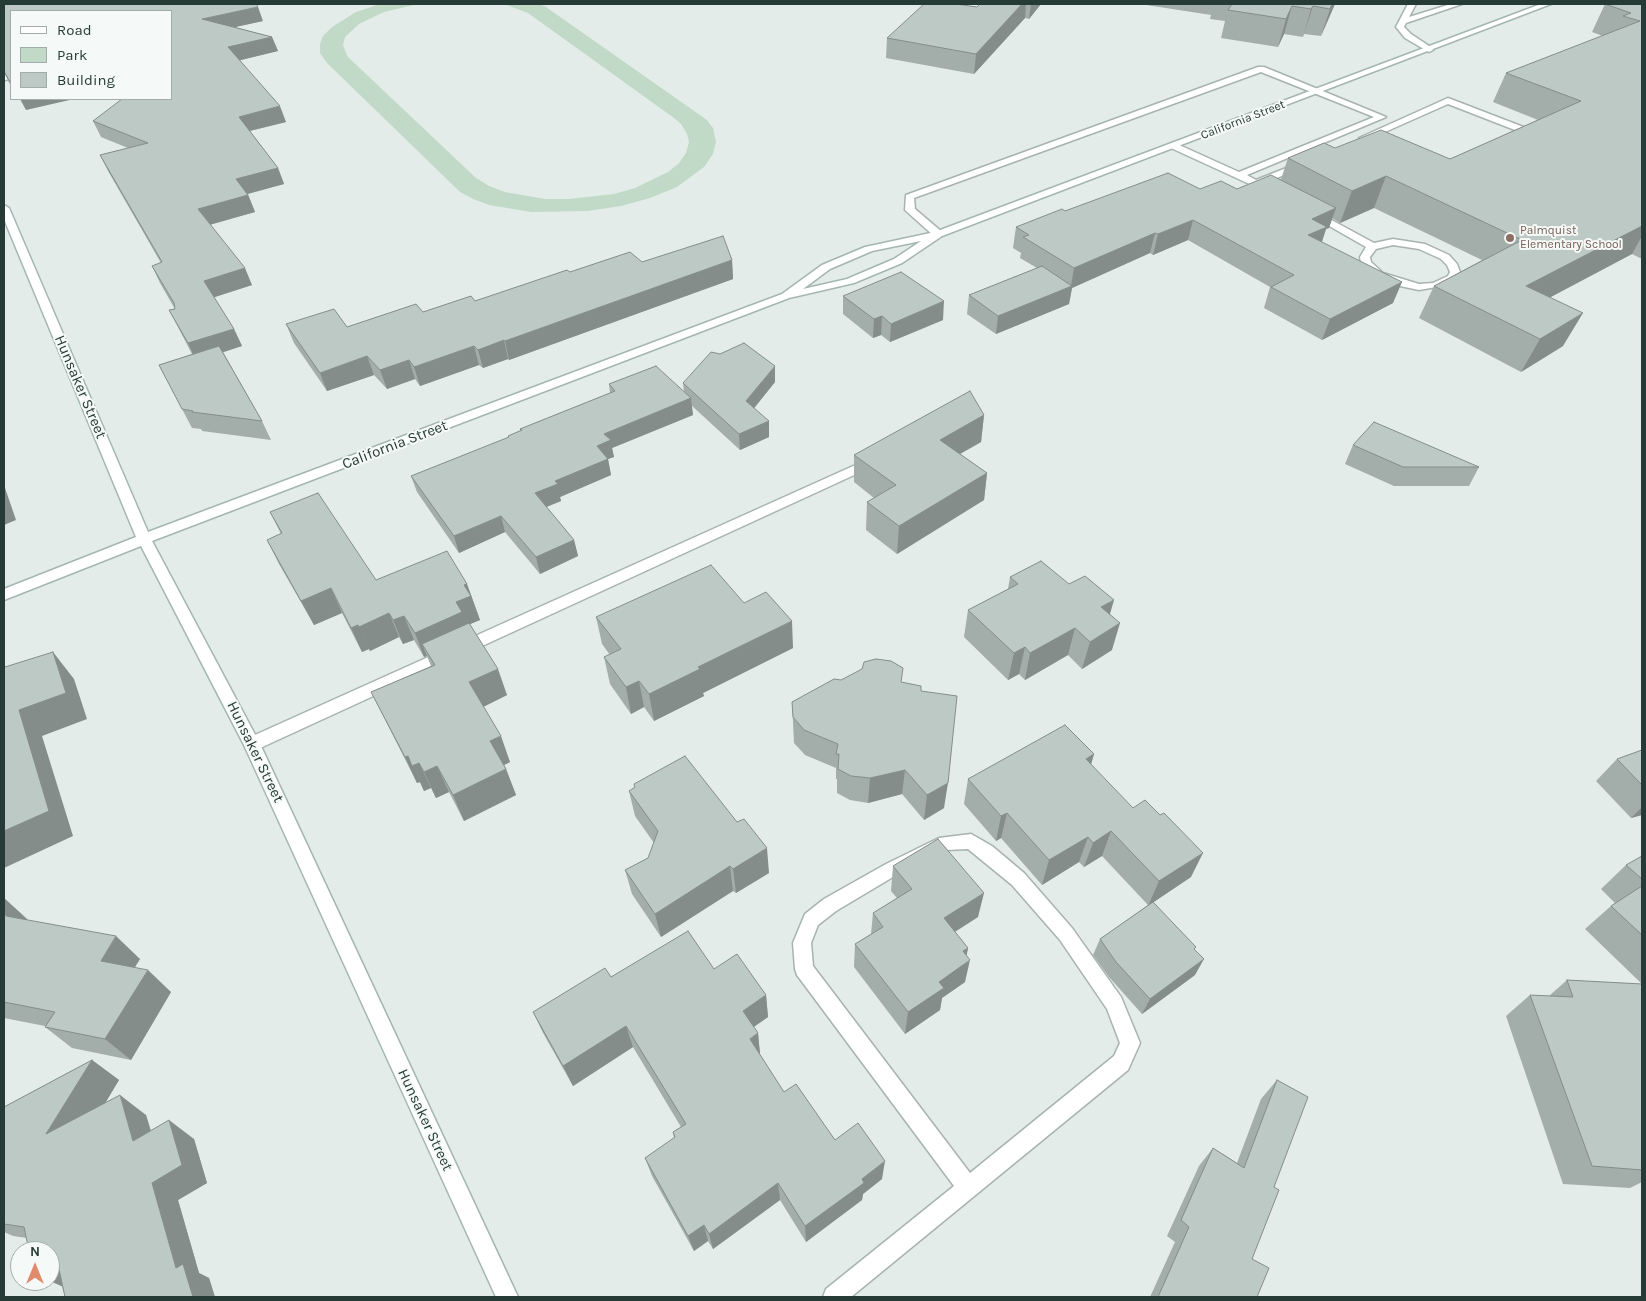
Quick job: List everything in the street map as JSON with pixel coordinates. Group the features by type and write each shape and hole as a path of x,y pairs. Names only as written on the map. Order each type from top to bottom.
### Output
{"main road":[{"path":"1412,4 1400,27 1408,36 1429,50"},
{"path":"1402,22 1458,4"},
{"name":"California Street","path":"786,296 826,267 870,249 938,234 1547,4"},
{"path":"938,234 910,210 909,197 1261,69 1399,124"},
{"path":"1354,142 1448,101 1536,135"},
{"path":"1239,175 1382,116"},
{"path":"1174,146 1261,186 1310,161"},
{"path":"1300,207 1361,239 1372,247 1394,242 1421,246 1445,257 1452,264 1455,272 1452,278 1444,283 1433,286 1404,284 1389,280 1371,269 1366,263 1365,257 1372,247"},
{"name":"Hunsaker Street","path":"4,208 144,540 252,744 507,1297"},
{"name":"California Street","path":"4,595 786,296 850,281 898,261 938,234"},
{"path":"252,744 872,462"},
{"path":"834,1297 968,1188 1121,1063 1130,1043 1114,1003 1066,934 1018,879 971,840 945,843 938,846 892,869 830,905 812,920 802,943 804,969 968,1188"}],"green space":[{"path":"380,4 418,4 384,12 359,24 345,37 343,45 347,56 476,178 489,186 505,192 545,199 569,199 614,194 635,188 668,172 679,163 686,153 689,142 681,124 674,118 528,13 504,4 540,4 546,7 707,120 713,128 716,142 713,154 704,167 677,187 650,198 621,206 588,211 531,212 489,205 473,199 460,192 327,63 320,53 320,44 323,36 332,27 356,12"}],"building":[{"path":"4,4 256,4 258,7 202,19 272,37 228,47 280,106 239,117 278,168 236,179 248,195 198,209 245,268 204,281 234,329 188,343 169,310 175,309 174,303 152,266 162,262 100,155 148,143 93,121 121,100 172,100 172,10 10,10 10,82 4,71"},
{"path":"924,4 956,4 977,7 980,4 1022,4 976,54 887,38"},
{"path":"1232,4 1332,4 1330,9 1313,6 1311,9 1292,6 1286,19 1228,10"},
{"path":"1605,4 1642,4 1642,226 1526,286 1583,313 1540,339 1434,286 1522,240 1386,176 1352,191 1288,158 1324,143 1335,148 1381,130 1450,159 1581,101 1506,73 1640,21 1623,16 1631,13"},
{"path":"1168,173 1200,189 1221,181 1237,189 1271,175 1336,208 1312,219 1327,227 1308,235 1402,282 1330,319 1271,287 1294,275 1193,220 1158,234 1155,233 1074,268 1023,237 1029,235 1016,227 1062,209 1065,211"},
{"path":"723,236 732,260 505,341 478,350 474,346 414,367 409,360 380,370 367,356 320,373 286,324 334,309 347,327 416,304 423,312 471,296 475,301 567,270 570,272 630,252 642,262"},
{"path":"1042,266 1072,286 998,316 969,295"},
{"path":"901,272 944,301 891,324 882,316 874,319 843,296"},
{"path":"744,343 775,366 746,401 769,421 739,434 683,383 711,352 720,354"},
{"path":"219,346 262,421 182,409 159,365"},
{"path":"656,366 691,398 604,434 611,440 597,446 608,459 555,481 558,484 535,493 574,540 536,557 501,516 454,536 411,476 509,437 522,430 520,429 615,391 609,384"},
{"path":"970,391 984,415 940,440 987,473 899,526 867,502 896,485 854,455"},
{"path":"1374,422 1479,467 1403,467 1353,445"},
{"path":"318,493 376,580 447,551 467,584 464,585 471,596 456,602 462,612 415,633 404,616 393,620 389,613 359,627 358,625 351,628 331,588 301,601 267,540 282,533 270,512"},
{"path":"1041,561 1069,584 1085,576 1114,600 1101,607 1120,623 1090,642 1075,628 1030,653 1025,647 1014,653 968,610 1018,584 1010,577"},
{"path":"711,565 744,603 766,592 792,621 698,667 700,669 649,694 639,681 626,687 604,657 621,649 596,617"},
{"path":"469,623 498,669 469,682 501,736 490,741 506,769 453,795 437,766 424,772 419,763 412,766 408,756 405,757 371,692 435,665 422,644"},
{"path":"53,652 66,693 19,710 49,811 4,831 4,663 5,667"},
{"path":"876,659 891,661 903,668 901,682 921,686 921,691 957,696 948,783 927,795 905,770 870,778 851,776 838,769 839,754 836,754 838,744 804,730 793,717 792,702 834,679 841,680 862,669 864,662"},
{"path":"1065,725 1094,754 1086,759 1133,808 1145,800 1160,815 1164,813 1203,853 1159,881 1111,831 1093,843 1088,837 1049,860 1007,813 1001,816 968,779"},
{"path":"1642,750 1642,785 1617,759"},
{"path":"685,756 737,822 744,819 767,848 733,869 730,866 655,914 625,870 648,858 658,831 629,791 635,787 634,784"},
{"path":"938,839 984,893 944,918 968,948 963,951 970,960 939,982 944,988 908,1012 855,944 883,927 873,913 912,889 893,866"},
{"path":"1642,856 1642,879 1626,865"},
{"path":"1642,886 1642,935 1611,906"},
{"path":"1153,902 1196,947 1194,949 1204,959 1150,999 1116,962 1100,939"},
{"path":"4,908 6,916 116,936 101,961 148,970 105,1039 45,1027 55,1012 4,1002"},
{"path":"688,931 714,969 737,954 766,995 743,1011 758,1033 750,1039 784,1092 796,1084 835,1140 858,1123 885,1161 862,1179 864,1183 805,1226 778,1183 709,1234 704,1225 688,1236 645,1158 675,1137 673,1132 686,1124 626,1026 563,1066 533,1012 605,968 611,977"},
{"path":"1567,980 1642,984 1642,1170 1592,1166 1530,995 1573,997"},
{"path":"92,1060 46,1134 120,1095 133,1141 169,1120 182,1165 152,1183 176,1268 183,1264 193,1297 65,1297 60,1274 60,1241 27,1241 24,1227 4,1224 4,1107"},
{"path":"1277,1080 1308,1097 1274,1187 1279,1190 1252,1259 1269,1268 1257,1297 1158,1297 1189,1227 1181,1220 1213,1148 1244,1168"}],"place":[{"name":"Palmquist Elementary School","path":"1510,238"}]}
